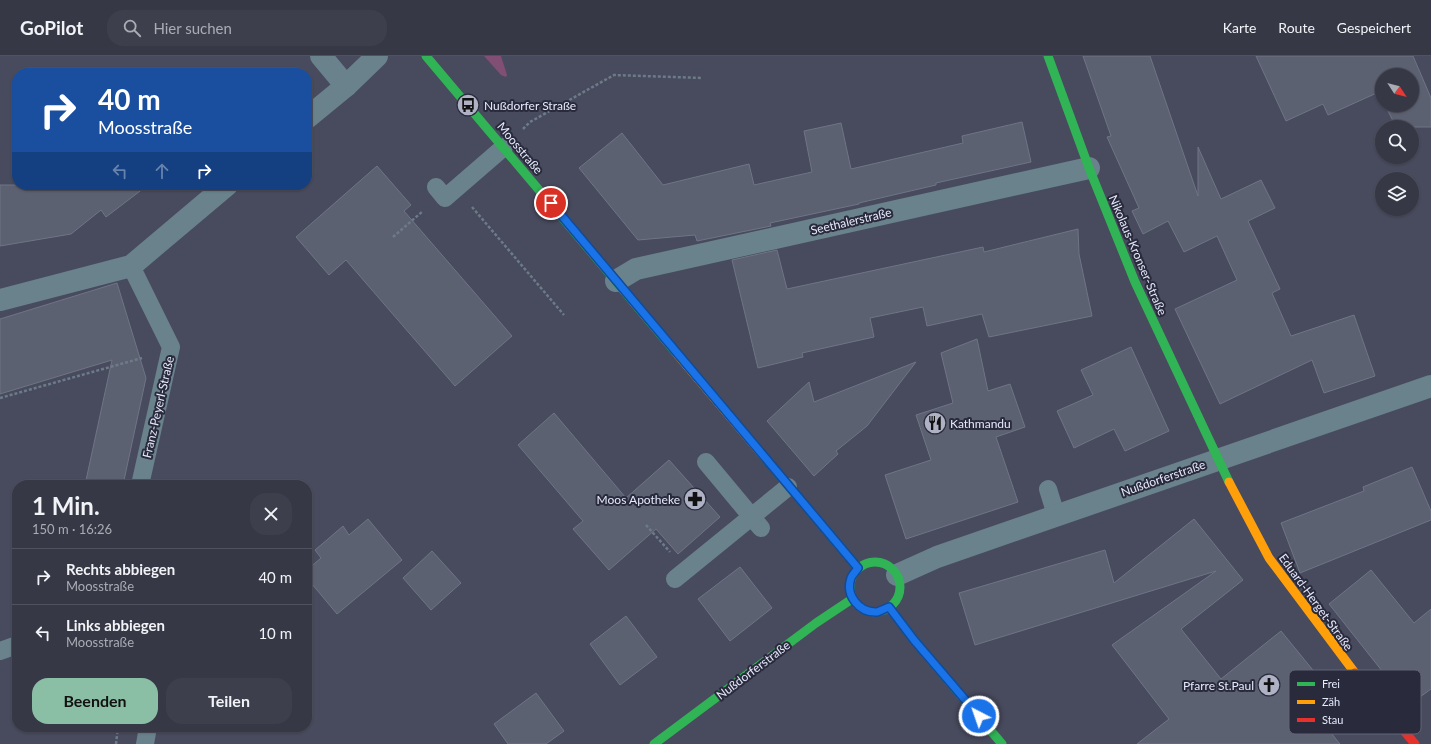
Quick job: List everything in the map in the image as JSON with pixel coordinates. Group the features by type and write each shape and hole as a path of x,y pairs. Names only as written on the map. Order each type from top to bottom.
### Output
{"street":[{"path":"321,56 346,86"},
{"path":"312,114 346,86 377,56"},
{"name":"Moosstraße","path":"426,56 858,568"},
{"name":"Nikolaus-Kronser-Straße","path":"1048,56 1089,168 1134,282 1217,460"},
{"name":"Seethalerstraße","path":"616,281 636,268 1089,168"},
{"path":"0,300 131,266 221,190"},
{"name":"Nußdorferstraße","path":"897,575 937,557 1431,386"},
{"name":"Eduard-Herget-Straße","path":"1217,460 1269,558 1352,670"},
{"path":"872,561 887,564 897,575 900,586 898,597 889,607 878,612 864,609 852,599 849,589 851,577 858,568 872,561"},
{"name":"Nußdorferstraße","path":"654,744 810,628 852,599"},
{"path":"889,607 914,640 1002,744"},
{"name":"Eduard-Herget-Straße","path":"1406,734 1415,744"}],"lane":[{"path":"440,192 504,147"},
{"name":"Franz-Peyerl-Straße","path":"131,266 171,347 141,480"},
{"path":"706,462 757,522"},
{"path":"675,580 757,522 788,486"},
{"path":"1048,489 1056,515"},
{"path":"0,650 12,646"},
{"path":"145,744 147,732"}],"path":[{"path":"504,147 530,122 614,75 702,78"},
{"path":"393,237 423,211 440,192 466,199 564,315"},
{"path":"0,398 128,363 171,347"},
{"path":"116,744 117,732"}],"shaded area":[{"path":"484,56 501,56 507,75 506,77 501,75"}],"building":[{"path":"1083,56 1150,56 1198,196 1198,147 1221,199 1261,180 1275,208 1248,221 1280,289 1272,293 1291,336 1354,315 1375,376 1324,393 1312,360 1220,404 1175,309 1237,280 1217,236 1184,252 1168,221 1143,234 1132,211 1139,208 1107,137 1111,136"},
{"path":"1256,56 1413,56 1418,68 1375,68 1375,94 1328,115 1323,104 1286,121"},
{"path":"1419,70 1431,98 1431,127 1419,127 1419,120 1392,120 1388,112 1419,112"},
{"path":"1022,122 1031,162 936,183 936,185 859,204 770,223 771,226 697,241 695,235 638,240 579,168 622,133 663,185 749,164 754,185 812,172 804,131 841,123 851,169 963,143 962,136"},
{"path":"377,166 411,205 404,211 512,336 455,386 346,260 329,275 296,237"},
{"path":"0,185 12,185 12,190 141,190 106,217 101,210 71,234 0,246"},
{"path":"1078,229 1079,254 1092,316 989,337 982,314 927,326 923,307 870,318 874,337 802,353 803,357 758,368 732,260 777,250 787,289 983,247 984,252"},
{"path":"117,283 146,378 124,480 86,480 112,360 0,394 0,319"},
{"path":"977,339 988,391 1010,384 1025,427 996,437 1018,502 906,539 885,475 931,460 916,415 953,403 941,353"},
{"path":"1131,347 1169,431 1125,451 1114,429 1074,448 1057,411 1093,395 1081,370"},
{"path":"916,362 867,426 836,451 838,454 814,476 767,421 809,382 814,402"},
{"path":"554,413 626,498 669,460 720,517 678,554 656,529 609,570 573,529 583,521 518,445"},
{"path":"1412,467 1431,511 1431,520 1300,573 1281,523 1364,491 1363,487"},
{"path":"368,519 402,560 337,614 312,584 312,566 321,558 315,550 343,526 349,535"},
{"path":"1194,519 1243,580 1181,629 1221,679 1281,631 1313,670 1289,670 1289,734 1332,734 1340,744 1137,744 1169,719 1112,645 1216,571 975,645 959,593 1105,550 1114,583"},
{"path":"432,551 461,583 431,610 403,578"},
{"path":"740,567 772,608 730,641 698,599"},
{"path":"1371,570 1414,623 1431,609 1431,689 1421,696 1421,670 1381,670 1329,604"},
{"path":"626,616 657,657 620,685 590,644"},
{"path":"536,693 564,731 546,744 508,744 494,724"}],"traffic: fast":[{"path":"426,56 678,355"},
{"path":"1048,56 1089,168 1135,282 1229,482"},
{"path":"760,452 858,568"},
{"path":"875,562 884,564 895,573 900,587 898,596 889,607 875,612 866,610 855,601 850,587 852,578 861,567 875,562"},
{"path":"654,744 816,623 852,599"},
{"path":"889,607 914,640 1002,744"}],"traffic: slow":[{"path":"678,355 760,452"},
{"path":"1229,482 1269,558 1353,670"}],"traffic: jam":[{"path":"1407,734 1415,744"}],"place":[{"name":"Nußdorfer Straße","path":"468,105"},
{"name":"Kathmandu","path":"935,423"},
{"name":"Moos Apotheke","path":"695,499"},
{"name":"Pfarre St.Paul","path":"1269,685"}],"route":[{"path":"551,203 736,425 858,568 851,577 849,589 852,599 864,609 878,612 889,607 914,640 979,716"}]}
